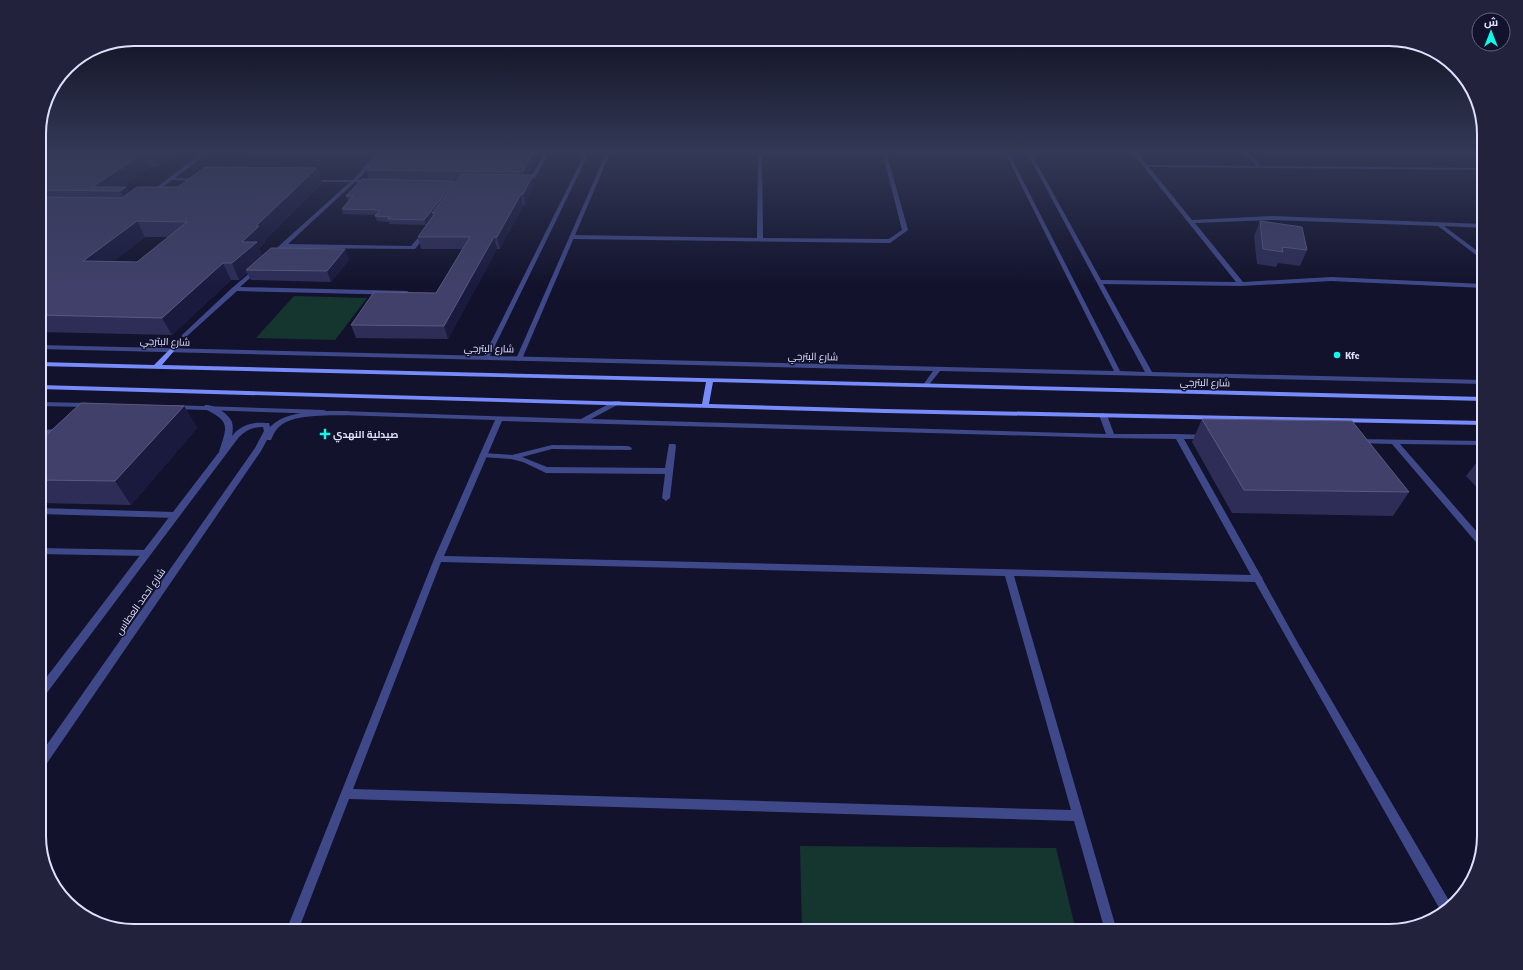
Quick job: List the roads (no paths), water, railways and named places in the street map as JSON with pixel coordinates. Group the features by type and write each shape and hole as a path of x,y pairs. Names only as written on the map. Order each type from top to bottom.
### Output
{"main road":[{"path":"156,367 171,351"},
{"name":"شارع البترجي","path":"46,364 1477,399"},
{"path":"705,406 710,380"},
{"path":"46,387 705,406 1477,423"}],"street":[{"path":"266,260 337,196"},
{"path":"486,358 566,196"},
{"path":"519,359 590,196"},
{"path":"760,196 760,239"},
{"path":"572,238 890,240 905,230 896,196"},
{"path":"1029,196 1118,373"},
{"path":"1053,196 1149,373"},
{"path":"1170,196 1240,284"},
{"path":"1191,222 1272,218 1441,226 1477,226"},
{"path":"282,246 413,248 432,224"},
{"path":"1441,226 1477,254"},
{"path":"184,336 261,265"},
{"path":"1100,282 1240,284 1331,279 1477,286"},
{"path":"234,289 412,293"},
{"name":"شارع البترجي","path":"46,347 1477,382"},
{"path":"926,385 939,368"},
{"path":"581,421 617,403"},
{"path":"46,404 99,405"},
{"path":"165,406 499,419 1111,436 1210,437"},
{"path":"208,407 225,415 229,422 223,452"},
{"path":"258,449 274,427 291,418 306,414 347,413"},
{"path":"1102,415 1111,436"},
{"path":"295,924 438,559 499,419"},
{"path":"46,686 241,429 255,424 266,425 268,431 258,449"},
{"path":"46,432 58,432 70,428"},
{"path":"1178,436 1259,579 1296,648 1444,905"},
{"path":"1346,441 1477,443"},
{"path":"1394,442 1477,538"},
{"path":"666,498 672,446"},
{"path":"511,457 552,447 628,448"},
{"name":"شارع احمد العطاس","path":"46,755 258,449"},
{"path":"483,456 511,457 525,460 546,470 669,471"},
{"path":"46,511 175,515"},
{"path":"46,551 146,553"},
{"path":"438,559 1259,579"},
{"path":"1009,573 1109,924"},
{"path":"346,794 1078,816"}],"place":[{"name":"Kfc","path":"1337,355"},
{"name":"صيدلية النهدي","path":"325,434"}]}
